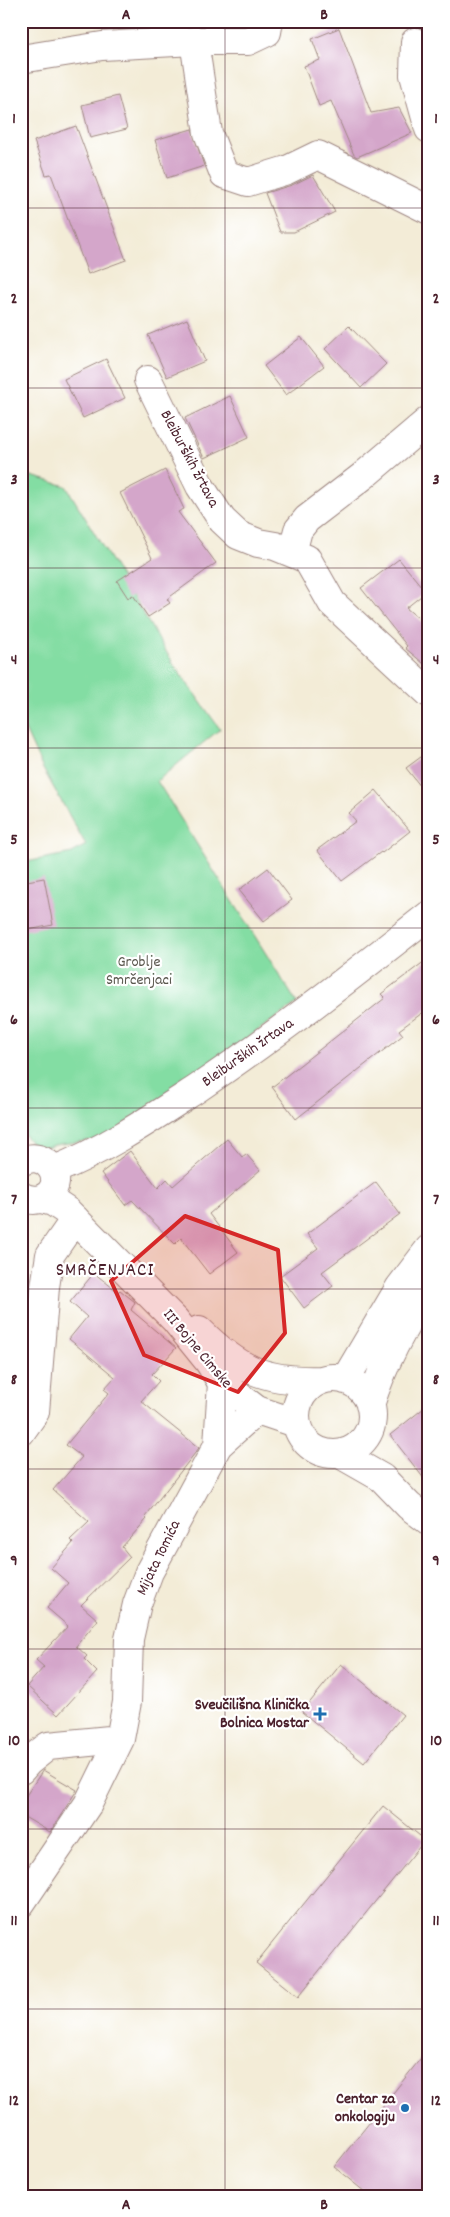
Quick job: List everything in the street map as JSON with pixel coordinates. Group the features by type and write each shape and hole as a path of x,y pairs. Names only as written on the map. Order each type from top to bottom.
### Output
{"street":[{"path":"21,59 102,46 194,41 248,42 266,32 269,21"},
{"path":"194,41 208,133 224,174 248,182 287,170 318,155 429,210"},
{"path":"414,42 414,75 429,129"},
{"name":"Bleiburških žrtava","path":"148,380 191,469 222,520 238,535 306,559 332,604 429,693"},
{"path":"292,553 298,530 308,518 363,476 429,420"},
{"name":"Bleiburških žrtava","path":"43,1187 236,1063 302,1016 429,916"},
{"path":"22,1160 38,1158 44,1160 43,1187"},
{"name":"III Bojne Cimske","path":"43,1187 54,1202 75,1219 175,1320 209,1362 222,1383 258,1410 296,1423"},
{"name":"III Bojne Cimske","path":"43,1187 84,1219 217,1346 256,1373 293,1381 333,1380"},
{"path":"21,1432 35,1412 45,1287 50,1255 75,1219"},
{"path":"333,1380 429,1249"},
{"path":"370,1405 379,1377 418,1304 429,1289"},
{"path":"333,1380 360,1390 370,1405 372,1417 365,1437 352,1450 340,1454 327,1454 315,1449 304,1440 296,1423 298,1402 312,1385 333,1380"},
{"name":"Mijata Tomića","path":"218,1445 222,1383"},
{"name":"Mijata Tomića","path":"21,1903 88,1804 120,1739 127,1702 129,1639 136,1604 150,1572 218,1445 258,1410"},
{"path":"365,1437 382,1478"},
{"path":"340,1454 382,1478 408,1506 429,1521"},
{"path":"21,1770 48,1746 120,1739"}],"highlighted area":[{"path":"185,1216 278,1250 285,1333 238,1392 144,1355 111,1281"}],"green space":[{"name":"Groblje Smrčenjaci","path":"21,473 66,486 176,668 220,729 157,781 297,1003 104,1139 36,1149 21,1131 21,863 72,853 86,845 42,767 21,721 21,564 24,564"}],"building":[{"path":"339,28 371,113 399,108 412,133 357,157 354,155 331,101 319,106 304,66 320,60 312,39"},
{"path":"118,96 127,129 90,138 82,105"},
{"path":"76,126 126,260 88,274 51,174 46,175 34,141"},
{"path":"192,129 204,166 167,178 155,140"},
{"path":"313,175 335,212 294,232 280,232 265,193 292,185"},
{"path":"187,319 205,361 167,377 148,335"},
{"path":"349,326 386,364 361,388 325,349"},
{"path":"301,337 324,366 286,395 264,366"},
{"path":"106,359 125,398 83,418 64,379"},
{"path":"230,396 249,437 204,458 185,418"},
{"path":"165,470 184,509 178,512 216,563 167,599 170,603 148,617 133,595 128,598 117,581 152,558 120,493"},
{"path":"399,559 426,592 406,608 429,627 429,668 405,648 407,646 361,588"},
{"path":"429,751 429,797 406,768"},
{"path":"376,790 410,831 342,881 317,850 356,821 349,813"},
{"path":"268,868 292,900 264,921 239,890"},
{"path":"44,878 53,925 23,931 21,882"},
{"path":"429,958 429,1008 399,1030 403,1035 296,1119 272,1087 385,998 381,994"},
{"path":"227,1139 242,1157 246,1154 260,1170 209,1214 238,1252 209,1274 181,1238 175,1244 132,1200 125,1205 101,1173 130,1151 158,1188 167,1179 173,1186"},
{"path":"376,1182 400,1214 322,1272 333,1286 304,1308 280,1276 318,1248 307,1234"},
{"path":"94,1273 118,1292 120,1290 135,1302 131,1310 176,1348 152,1374 159,1381 141,1401 199,1448 145,1517 147,1519 122,1547 130,1557 81,1605 98,1620 76,1646 87,1656 84,1659 97,1672 58,1715 27,1686 44,1667 36,1660 68,1626 47,1608 68,1583 51,1568 73,1543 70,1540 89,1522 53,1490 82,1457 66,1445 109,1393 104,1389 115,1377 69,1339 87,1317 70,1302"},
{"path":"429,1404 429,1485 390,1435"},
{"path":"341,1664 403,1715 364,1763 302,1712"},
{"path":"43,1770 77,1790 50,1832 21,1815 21,1803"},
{"path":"383,1806 425,1840 298,1997 256,1963"},
{"name":"Centar za onkologiju","path":"429,2048 429,2196 370,2196 334,2167"}],"place":[{"name":"Sveučilišna Klinička Bolnica Mostar","path":"320,1714"},
{"name":"Centar za onkologiju","path":"405,2108"}],"district":[{"name":"SMRČENJACI","path":"105,1271"}]}
